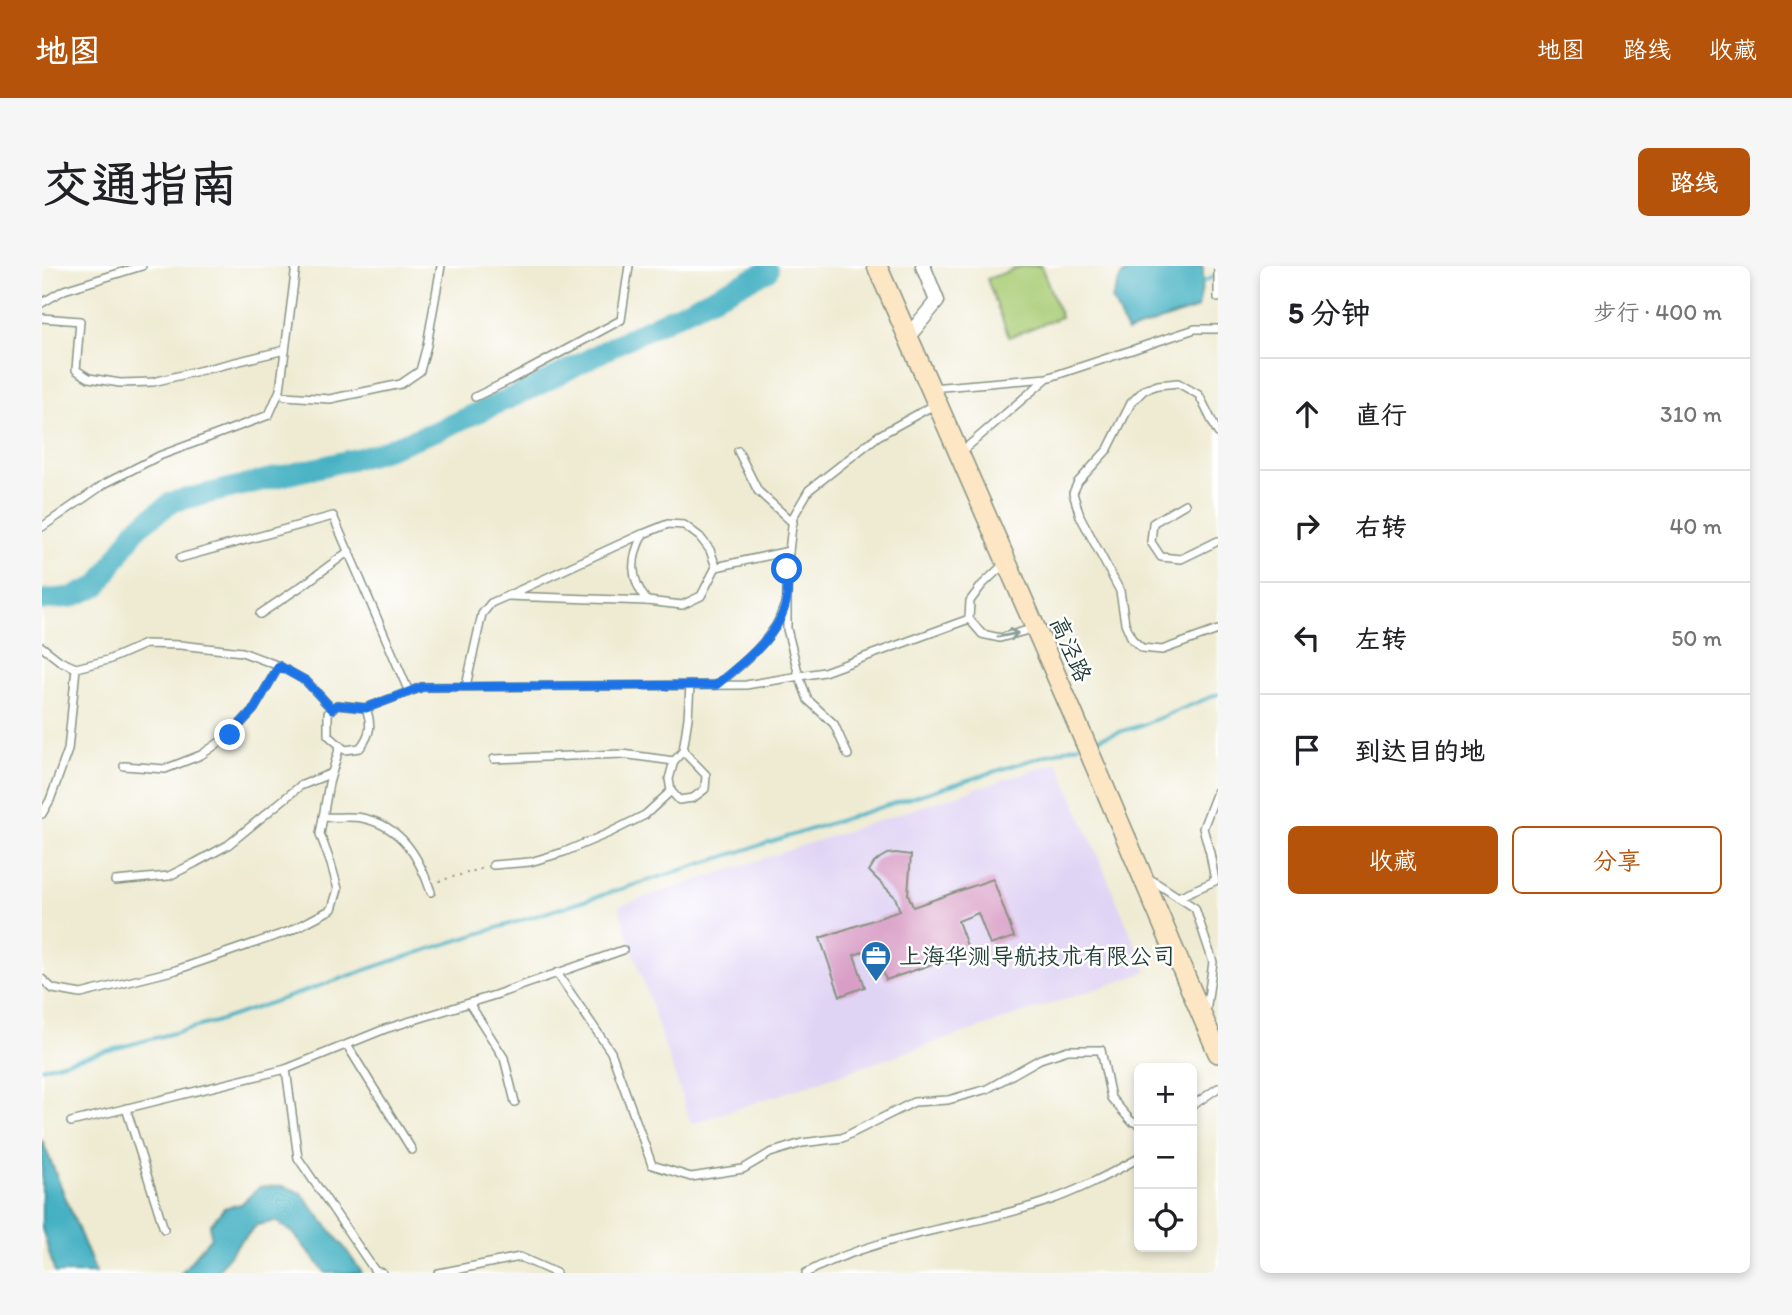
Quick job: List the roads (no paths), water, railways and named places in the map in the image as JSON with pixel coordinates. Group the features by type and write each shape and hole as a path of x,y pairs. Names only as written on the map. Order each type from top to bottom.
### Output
{"main road":[{"name":"高泾路","path":"877,266 1218,1053"}],"street":[{"path":"907,338 937,301 923,266"}],"lane":[{"path":"42,303 64,290 142,266"},
{"path":"42,527 106,483 159,456 270,415 280,390 296,266"},
{"path":"285,396 330,399 401,384 420,372 441,266"},
{"path":"475,397 621,320 629,266"},
{"path":"1218,266 1218,298"},
{"path":"42,318 80,321 76,370 89,378 120,383 153,382 285,350"},
{"path":"848,755 834,724 808,700 787,629 787,569 793,517 809,490 934,396 1047,378 1195,329 1218,329"},
{"path":"959,454 1047,378"},
{"path":"1218,433 1199,395 1178,383 1144,390 1131,403 1108,449 1078,482 1073,494 1080,516 1119,591 1125,623 1132,639 1142,648 1162,650 1218,630"},
{"path":"738,452 758,491 793,523"},
{"path":"1185,504 1153,523 1151,542 1161,558 1181,559 1218,541"},
{"path":"180,558 333,516 409,692"},
{"path":"466,686 482,614 491,603 668,524 684,525 700,537 710,550 716,567 701,596 682,605 647,601 507,596"},
{"path":"643,534 635,549 633,568 637,588 647,601"},
{"path":"260,614 349,551"},
{"path":"716,567 789,551"},
{"path":"1006,562 970,601 969,619 982,634 1000,638 1035,628"},
{"path":"716,685 746,662 762,643 776,625 787,598"},
{"path":"366,708 370,718 369,736 360,748 345,750 328,735 328,713 332,709 337,705 366,708 422,687 746,685 824,672 969,619"},
{"path":"42,646 60,661 76,668 108,660 145,644 242,652 279,666 306,681 332,709"},
{"path":"124,766 165,769 201,755 230,735 254,709 279,666"},
{"path":"42,814 50,800 68,750 76,668"},
{"path":"684,751 706,775 705,789 693,798 679,800 671,791 669,779 674,761 684,751 690,685"},
{"path":"42,979 53,989 80,994 176,970 290,931 332,909 338,889 320,834 340,746"},
{"path":"494,759 622,754 674,761"},
{"path":"115,881 169,876 228,845 300,786 332,774"},
{"path":"1178,897 1217,882 1216,867 1203,828 1218,789"},
{"path":"493,865 530,862 576,847 645,815 671,791"},
{"path":"323,817 362,818 389,827 407,844 422,866 429,888"},
{"path":"1141,873 1195,908 1213,962 1205,1023"},
{"path":"71,1122 286,1069 385,1029 623,950"},
{"path":"557,973 611,1052 652,1165 691,1177 743,1169 770,1153 802,1143 842,1138 915,1102 948,1100 988,1089 1040,1059 1068,1050 1101,1050 1111,1098 1134,1122"},
{"path":"469,1003 504,1058 515,1102"},
{"path":"347,1045 412,1150"},
{"path":"286,1069 298,1158 375,1271 383,1273"},
{"path":"1197,1103 1218,1088"},
{"path":"126,1108 164,1229"},
{"path":"806,1273 825,1263 887,1241 1043,1202 1106,1177 1134,1161"},
{"path":"439,1273 520,1257 556,1273"}],"water":[{"path":"1131,266 1203,266 1198,308 1127,332 1112,299 1120,278"},
{"path":"42,1140 96,1273 55,1273 42,1228"},
{"path":"283,1186 301,1193 362,1273 326,1273 292,1232 276,1221 257,1225 237,1245 216,1273 181,1273 211,1237 210,1225 224,1208 241,1204 260,1187"}],"waterway":[{"path":"42,600 72,597 98,586 136,529 172,502 371,455 439,430 537,386 768,271"},
{"path":"1203,282 1216,275"},
{"path":"1093,740 1142,725 1218,694"},
{"path":"42,1068 215,1022 392,961 1079,745"}],"place":[{"name":"上海华测导航技术有限公司","path":"876,983"}]}
